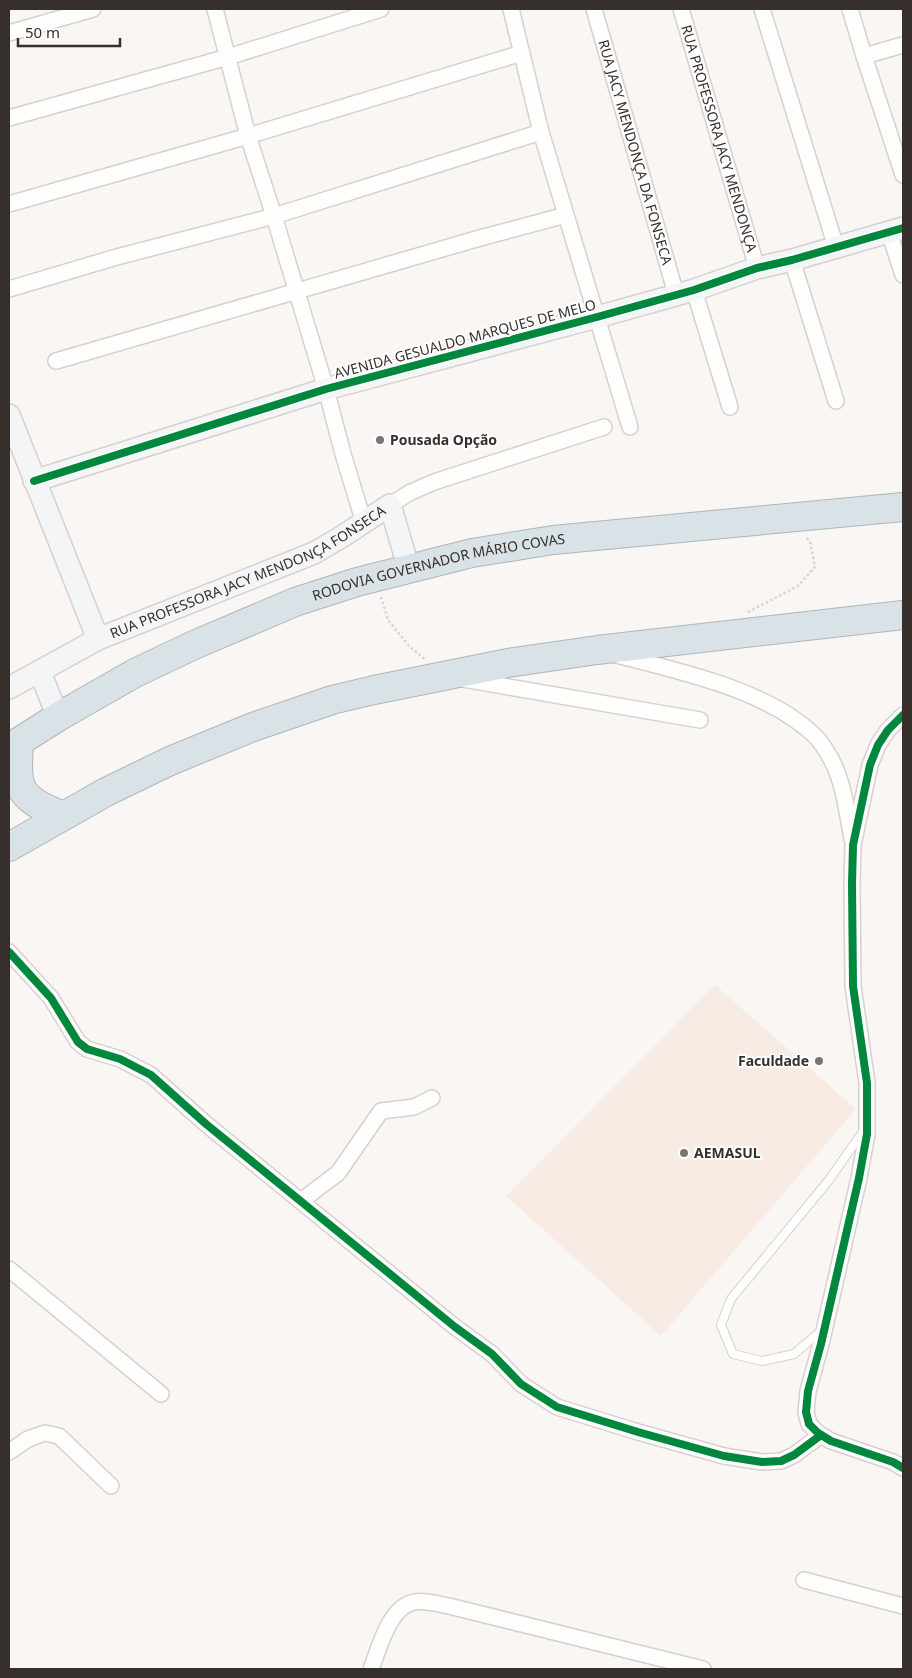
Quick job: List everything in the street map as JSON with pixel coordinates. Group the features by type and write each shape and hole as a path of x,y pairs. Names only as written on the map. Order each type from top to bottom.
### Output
{"highway":[{"name":"RODOVIA GOVERNADOR MÁRIO COVAS","path":"14,745 58,717 135,673 194,645 295,602 376,577 472,553 553,540 903,507"},
{"path":"9,847 106,792 170,761 253,726 332,700 508,663 597,650 903,615"},
{"path":"14,745 19,780 28,798 40,807 63,816"}],"street":[{"path":"9,33 93,9"},
{"path":"215,9 248,136 297,292 364,523"},
{"path":"9,118 228,57 381,9"},
{"path":"511,9 541,132 630,428"},
{"name":"RUA JACY MENDONÇA DA FONSECA","path":"594,9 685,292 730,406"},
{"name":"RUA PROFESSORA JACY MENDONÇA","path":"681,9 757,268"},
{"path":"762,9 836,247"},
{"path":"850,9 864,56 897,134 903,175"},
{"path":"864,56 903,46"},
{"path":"9,204 248,136 522,53"},
{"path":"9,289 113,258 274,216 541,132"},
{"path":"56,361 480,238 566,215"},
{"path":"896,230 903,275"},
{"name":"AVENIDA GESUALDO MARQUES DE MELO","path":"34,481 326,389 597,317 685,292 757,268 792,260 896,230"},
{"path":"792,260 836,401"},
{"path":"9,416 98,639"},
{"name":"RUA PROFESSORA JACY MENDONÇA FONSECA","path":"9,688 98,639 314,553 409,493 434,482 604,427"},
{"path":"390,505 409,569"},
{"path":"597,650 677,671 764,700 789,715 817,738 831,760 841,785 854,845"},
{"path":"40,672 58,717"},
{"path":"444,676 700,720"},
{"path":"903,715 888,730 878,745 870,765 854,845 852,884 854,986 867,1083 868,1124 859,1178 825,1328 808,1390 806,1412 809,1424 831,1441 893,1462 903,1468"},
{"path":"9,952 51,998 78,1042 88,1049 120,1058 151,1075 206,1124 455,1327 492,1354 521,1384 557,1407 724,1456 762,1462 781,1462 821,1435"},
{"path":"301,1201 338,1173 381,1112 414,1106 432,1098"},
{"path":"9,1269 161,1394"},
{"path":"9,1452 28,1439 45,1433 59,1436 111,1486"},
{"path":"804,1580 903,1606"},
{"path":"371,1669 388,1626 397,1612 414,1602 449,1606 703,1669"}],"lane":[{"path":"825,1328 794,1354 762,1361 733,1354 722,1325 731,1299 829,1180 868,1124"}],"path":[{"path":"747,612 798,586 815,567 810,541 787,518"},
{"path":"376,577 388,620 409,646 444,676"}],"shaded area":[{"name":"AEMASUL","path":"715,985 856,1109 661,1336 506,1196"}],"cycle path":[{"path":"34,481 326,389 694,290 757,268 792,260 903,228"},
{"path":"903,715 888,730 878,745 870,765 853,845 853,986 867,1083 867,1134 859,1178 821,1344 808,1391 806,1412 809,1424 818,1433 831,1441 893,1462 903,1468"},
{"path":"9,952 51,998 78,1042 87,1049 120,1059 151,1075 206,1124 455,1327 492,1354 521,1384 557,1407 724,1456 762,1462 781,1461 794,1455 821,1435"}],"place":[{"name":"Pousada Opção","path":"380,440"},
{"name":"Faculdade","path":"819,1061"},
{"name":"AEMASUL","path":"684,1153"}]}
